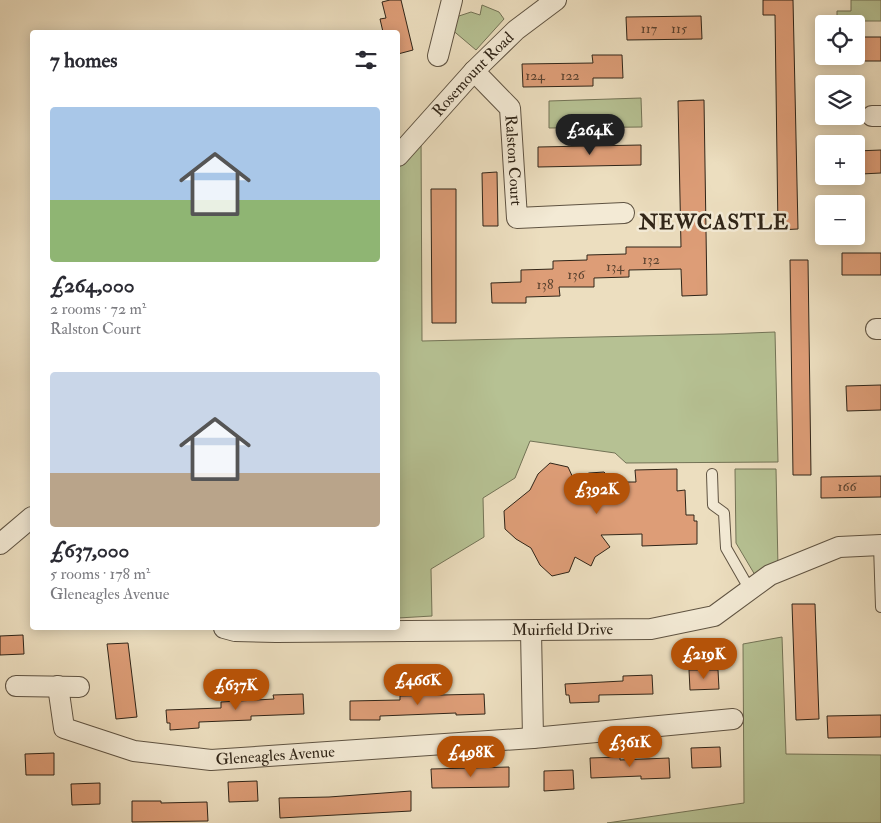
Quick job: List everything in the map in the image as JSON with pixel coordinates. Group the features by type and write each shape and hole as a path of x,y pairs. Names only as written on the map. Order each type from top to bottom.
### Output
{"street":[{"path":"438,56 452,0"},
{"name":"Rosemount Road","path":"400,154 474,71 516,30 556,0"},
{"name":"Ralston Court","path":"474,71 510,108 517,218 624,213"},
{"path":"0,544 30,518"},
{"name":"Muirfield Drive","path":"231,630 276,632 651,629 714,616 770,575 839,547 880,545"},
{"path":"531,631 533,738"},
{"path":"16,686 79,687"},
{"name":"Gleneagles Avenue","path":"58,686 64,728 134,751 211,760 533,738 733,719"}],"lane":[{"path":"712,474 713,505 724,513 726,548 750,590"},
{"path":"880,545 881,607"}],"green space":[{"path":"851,0 881,0 881,21 865,21 865,15 837,15 837,11 851,11"},
{"path":"482,5 499,12 504,19 476,50 450,28 456,17 471,12 480,15"},
{"path":"641,98 642,127 549,128 549,101"},
{"path":"421,130 422,341 775,332 778,462 626,463 615,453 530,441 515,478 483,498 484,537 431,569 432,616 400,618 400,154"},
{"path":"735,469 776,469 778,567 755,575 736,543"},
{"path":"782,637 786,754 881,755 881,823 607,823 744,803 743,644"}],"building":[{"path":"401,0 413,50 400,53 400,30 383,30 380,19 386,18 382,2"},
{"path":"763,0 793,0 798,229 778,230 775,15 763,15"},
{"path":"701,16 702,39 627,40 626,17"},
{"path":"865,37 881,37 881,61 865,61"},
{"path":"592,55 622,55 623,78 593,78 593,86 523,87 522,64 593,63"},
{"path":"704,100 707,295 682,296 681,269 629,270 629,277 594,278 594,287 559,287 560,296 526,297 526,303 492,303 491,283 521,282 521,270 553,269 553,261 587,260 587,255 626,254 626,247 681,247 678,101"},
{"path":"641,145 641,165 538,167 538,147"},
{"path":"881,150 881,173 865,174 865,151"},
{"path":"497,172 498,226 483,226 482,173"},
{"path":"431,189 456,189 456,323 432,323"},
{"path":"842,253 881,253 881,275 842,275"},
{"path":"790,260 808,260 811,475 793,475"},
{"path":"881,385 881,410 847,411 846,386"},
{"path":"550,463 568,467 574,480 589,473 604,472 614,482 636,482 635,470 677,469 677,491 685,490 686,515 694,515 694,521 697,521 697,544 642,546 642,534 601,535 610,547 595,557 591,566 575,557 569,572 552,576 540,565 531,548 516,539 505,529 504,511 530,490 538,474"},
{"path":"881,476 881,497 821,498 821,477"},
{"path":"792,604 815,604 819,719 796,720"},
{"path":"23,635 24,654 0,655 0,636"},
{"path":"128,643 137,717 116,719 107,644"},
{"path":"689,670 718,670 719,689 690,690"},
{"path":"652,675 653,694 599,695 599,702 570,703 569,695 566,695 565,684 623,681 623,676"},
{"path":"303,694 304,714 251,716 251,720 199,722 199,728 170,730 170,723 167,723 166,710 221,708 221,702 274,699 273,695"},
{"path":"484,694 485,714 456,715 456,713 380,716 380,720 350,720 350,701 400,700 400,696"},
{"path":"881,715 881,737 828,738 827,716"},
{"path":"720,747 721,767 692,768 691,748"},
{"path":"54,753 54,775 26,775 25,754"},
{"path":"620,757 620,760 669,758 670,778 641,779 641,776 591,778 590,758"},
{"path":"509,767 509,787 432,788 431,769"},
{"path":"573,770 574,789 544,791 544,771"},
{"path":"257,781 258,801 229,802 228,782"},
{"path":"100,783 100,804 72,805 71,784"},
{"path":"411,791 411,811 280,818 279,798 329,797"},
{"path":"132,801 161,801 161,803 207,802 208,821 132,822"}],"district":[{"name":"NEWCASTLE","path":"714,222"}]}
